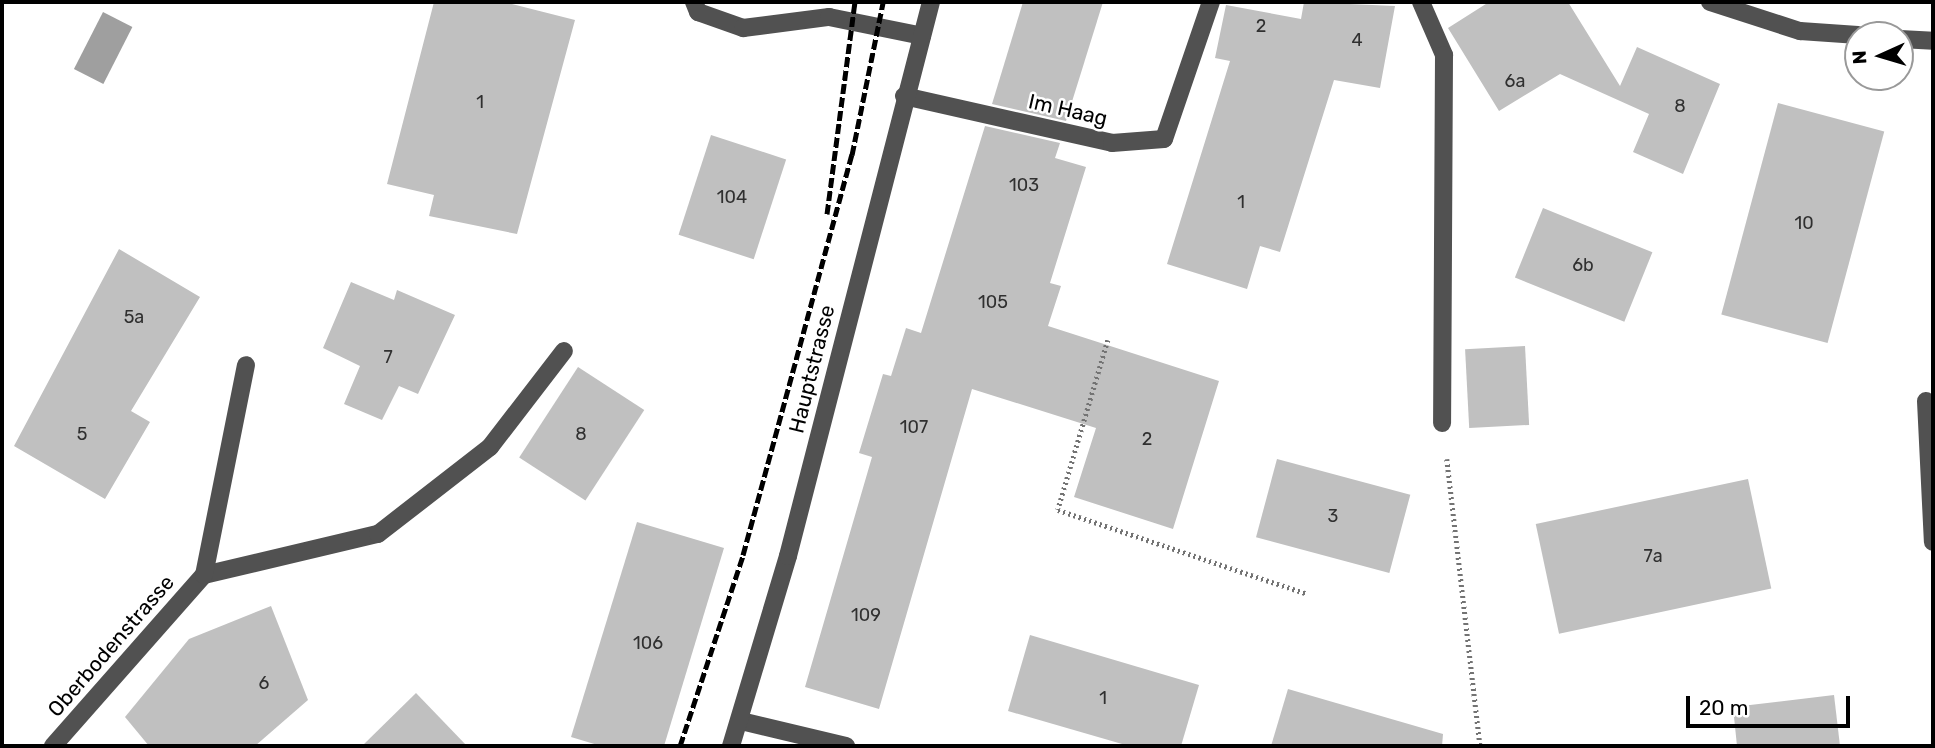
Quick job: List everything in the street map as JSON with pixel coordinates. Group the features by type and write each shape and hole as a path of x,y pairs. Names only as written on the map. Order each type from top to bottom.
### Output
{"street":[{"path":"694,2 698,12 743,28 829,17 922,36"},
{"name":"Hauptstrasse","path":"731,746 741,721 931,2"},
{"name":"Im Haag","path":"904,96 1112,143 1164,139 1211,2"},
{"path":"1421,2 1444,55 1442,423"},
{"path":"1710,2 1800,31 1844,34"},
{"path":"1914,40 1933,41"},
{"name":"Oberbodenstrasse","path":"204,575 378,534 490,447 564,351"},
{"name":"Oberbodenstrasse","path":"53,746 204,575 246,365"},
{"path":"1926,401 1933,542"},
{"path":"741,721 846,746"}],"path":[{"path":"1108,340 1058,510 1305,593"},
{"path":"1442,423 1480,746"}],"shaded area":[{"path":"103,12 132,27 103,84 74,69"}],"building":[{"path":"434,2 504,2 575,20 517,234 429,216 434,195 387,184"},
{"path":"1023,2 1103,2 1066,121 992,104"},
{"path":"1304,2 1395,6 1380,88 1334,80 1280,252 1260,246 1247,289 1167,264 1230,61 1215,58 1226,5 1301,19"},
{"path":"1489,2 1568,2 1620,86 1637,47 1720,84 1683,174 1633,152 1649,114 1560,74 1499,111 1448,28"},
{"path":"1778,103 1884,131 1828,343 1721,315"},
{"path":"985,126 1060,143 1055,158 1086,167 1050,283 1061,286 1048,326 1219,381 1173,529 1074,497 1096,428 972,389 879,709 805,687 872,457 859,453 883,374 891,376 906,328 921,333"},
{"path":"711,135 786,159 754,259 679,235"},
{"path":"1543,208 1652,252 1624,322 1515,278"},
{"path":"119,249 200,297 131,411 150,422 105,499 14,446"},
{"path":"351,282 394,300 397,290 455,315 418,394 399,386 382,420 344,404 360,366 323,348"},
{"path":"1525,346 1529,425 1469,428 1465,349"},
{"path":"578,367 644,410 585,501 519,458"},
{"path":"1277,459 1410,495 1389,573 1256,537"},
{"path":"1748,479 1771,589 1559,634 1536,524"},
{"path":"637,522 724,548 664,746 601,746 571,737"},
{"path":"271,606 308,700 255,746 149,746 125,717 189,639"},
{"path":"1030,635 1199,685 1181,746 1129,746 1008,711"},
{"path":"1288,689 1443,734 1442,746 1271,746"},
{"path":"416,693 467,746 362,746"},
{"path":"1834,695 1840,746 1737,746 1733,707"}],"railway":[{"path":"827,214 855,2"},
{"path":"680,746 743,555 852,155 883,2"}]}
